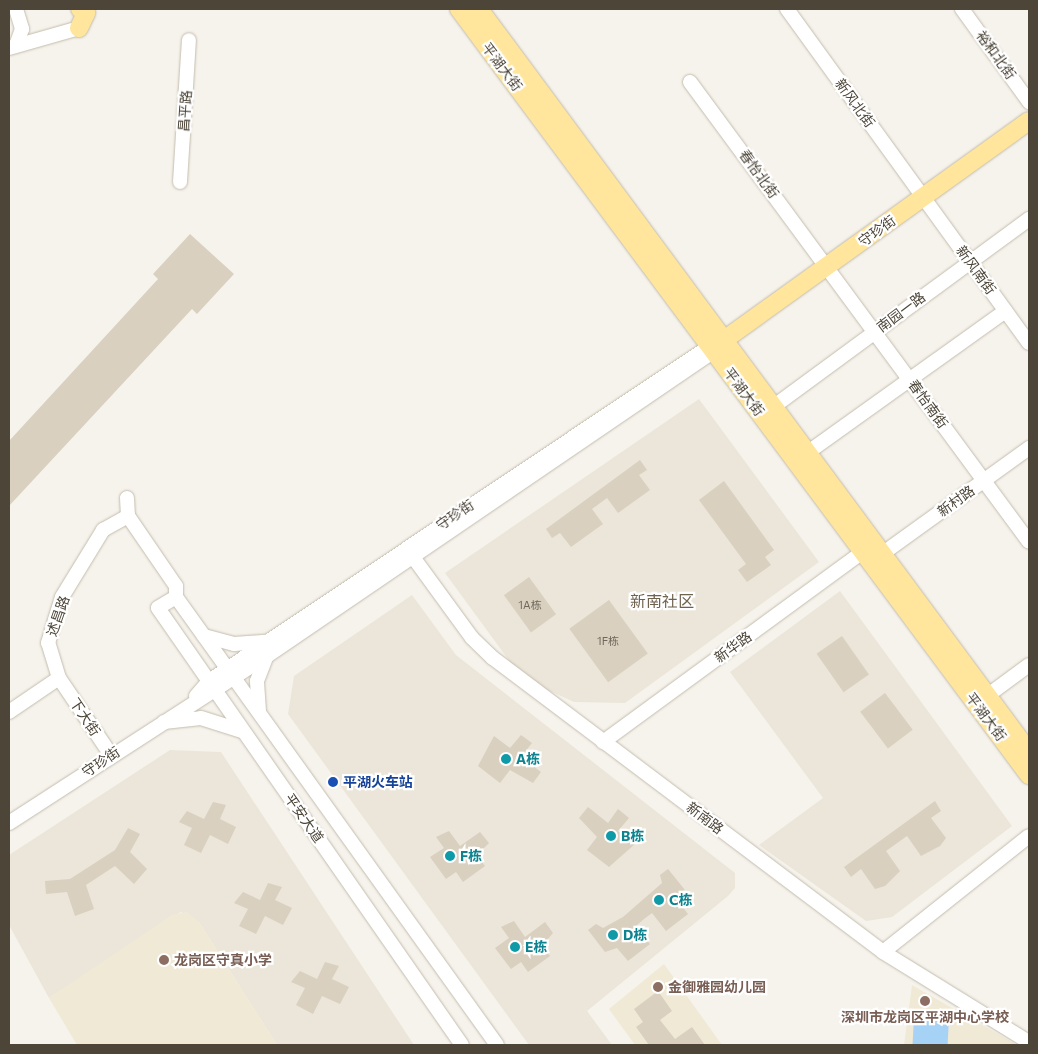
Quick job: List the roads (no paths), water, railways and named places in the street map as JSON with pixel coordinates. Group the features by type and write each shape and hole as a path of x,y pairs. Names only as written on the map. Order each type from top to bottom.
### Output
{"main road":[{"name":"平湖大街","path":"459,9 716,346 773,407 1029,752"},
{"name":"平湖大街","path":"479,9 863,552 1029,775"},
{"name":"守珍街","path":"716,346 1029,121"}],"street":[{"path":"13,45 22,29 16,9"},
{"name":"裕和北街","path":"962,9 1029,102"},
{"name":"新风北街","path":"794,11 923,197"},
{"path":"13,45 82,16"},
{"name":"昌平路","path":"180,182 189,40"},
{"name":"春怡北街","path":"690,82 827,267"},
{"name":"新风南街","path":"923,197 1029,343"},
{"name":"南园一路","path":"773,407 1029,219"},
{"name":"春怡南街","path":"827,267 1029,542"},
{"path":"807,452 1006,310"},
{"name":"守珍街","path":"231,673 267,656 716,346"},
{"name":"守珍街","path":"9,823 192,701 231,673 269,641 716,346"},
{"name":"新村路","path":"882,554 1029,448"},
{"path":"127,498 128,516"},
{"name":"述昌路","path":"59,678 48,643 62,597 103,530 128,516"},
{"name":"平安大道","path":"128,516 176,586 176,597 497,1045"},
{"name":"新华路","path":"603,742 863,552"},
{"name":"新南路","path":"413,557 472,638 603,742 883,952 1029,1042"},
{"name":"平安大道","path":"176,597 158,608 462,1045"},
{"path":"204,636 234,644 269,641"},
{"path":"260,714 257,681 267,656"},
{"path":"987,696 1029,665"},
{"path":"9,712 59,678"},
{"name":"下大街","path":"59,678 111,755"},
{"path":"158,724 201,718 232,725 244,732"},
{"path":"883,952 1029,836"}],"water":[{"path":"914,1017 949,1019 948,1045 913,1045"}],"place":[{"name":"A栋","path":"506,759"},
{"name":"平湖火车站","path":"333,782"},
{"name":"B栋","path":"611,836"},
{"name":"F栋","path":"450,856"},
{"name":"C栋","path":"659,900"},
{"name":"D栋","path":"613,935"},
{"name":"E栋","path":"515,947"},
{"name":"龙岗区守真小学","path":"164,960"},
{"name":"金御雅园幼儿园","path":"658,987"},
{"name":"深圳市龙岗区平湖中心学校","path":"925,1001"}],"district":[{"name":"新南社区","path":"662,601"}]}
